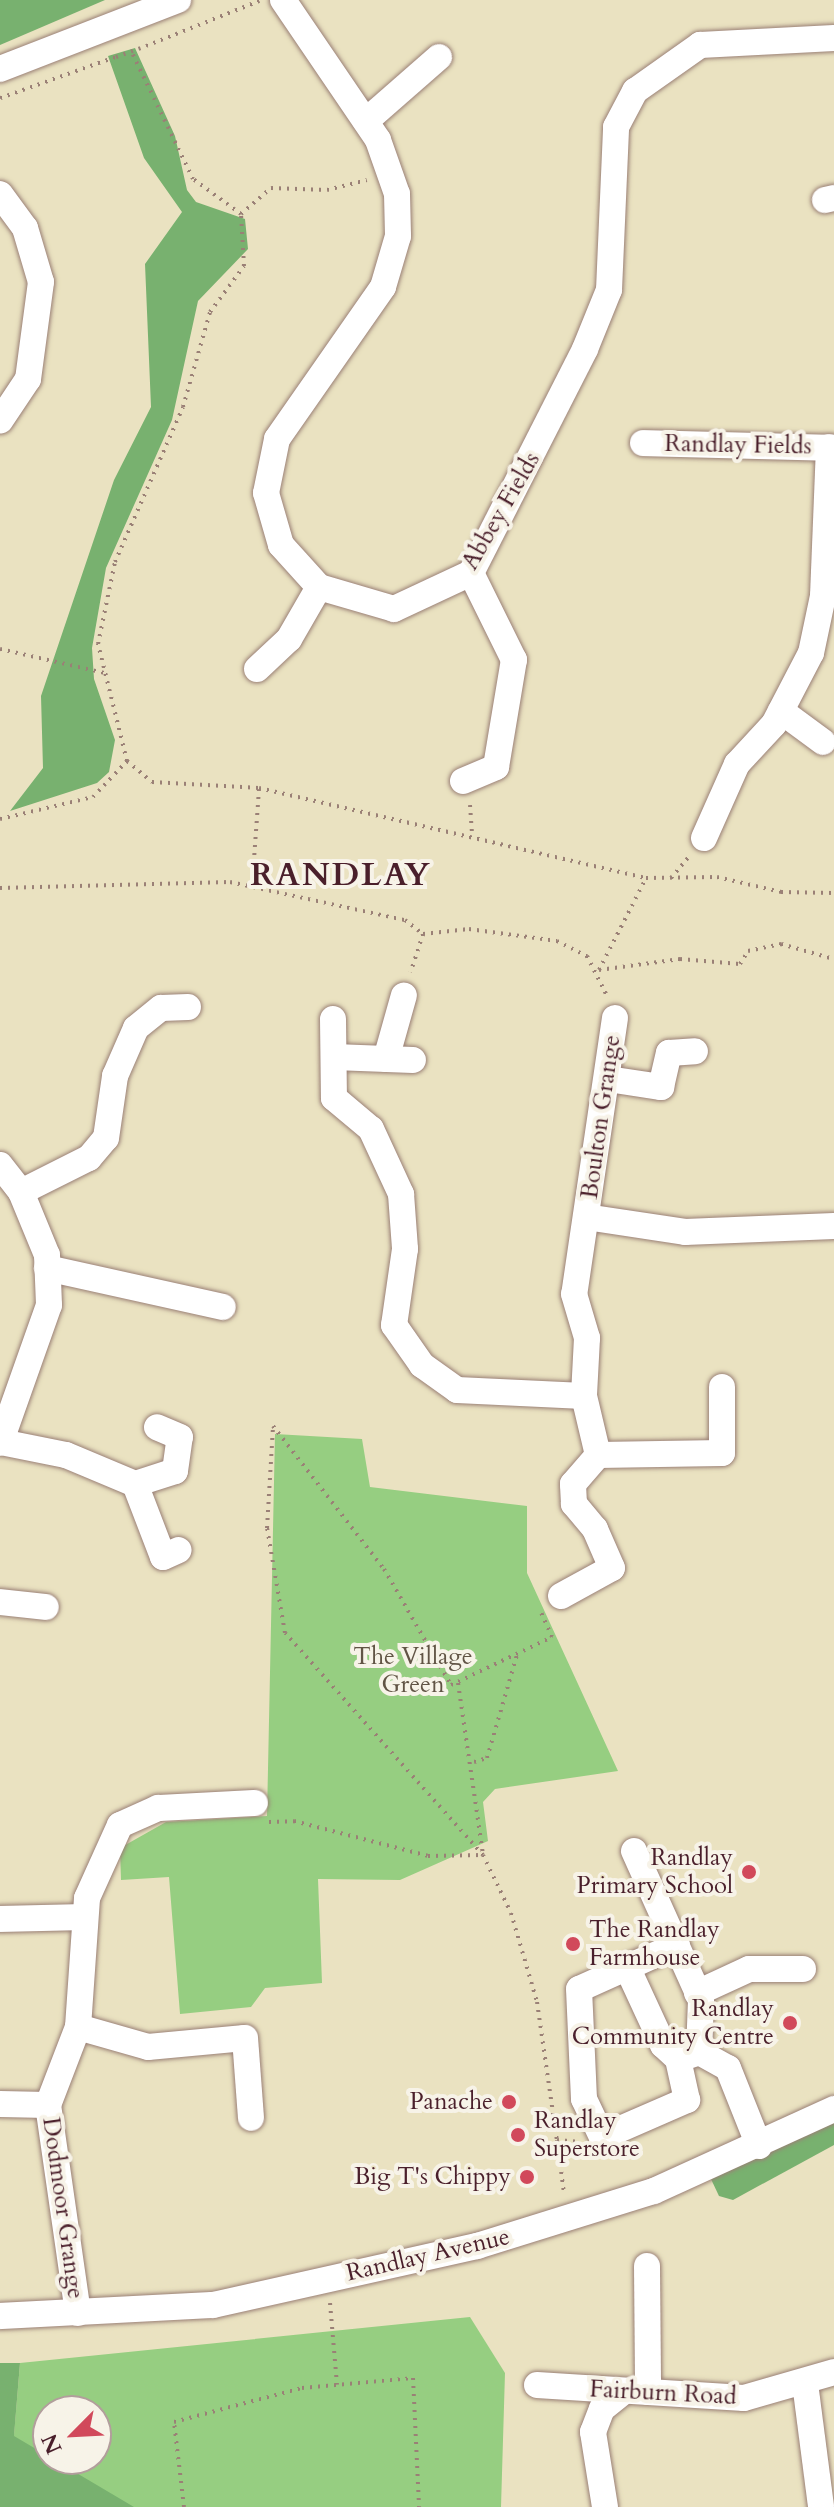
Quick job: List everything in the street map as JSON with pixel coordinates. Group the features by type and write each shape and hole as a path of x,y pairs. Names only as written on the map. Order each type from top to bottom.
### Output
{"street":[{"path":"0,69 178,0"},
{"path":"257,669 289,639 319,587 281,545 266,493 277,439 383,287 398,236 393,175 366,121 283,0"},
{"name":"Abbey Fields","path":"319,587 394,609 471,573 609,290 616,127 635,91 700,45 834,38"},
{"path":"366,121 439,57"},
{"path":"0,194 25,228 41,282 28,379 0,421"},
{"name":"Randlay Fields","path":"643,443 832,448"},
{"path":"704,838 737,764 781,711 811,653 823,596 832,448"},
{"path":"465,780 496,767 514,660 471,573"},
{"path":"781,711 823,742"},
{"path":"386,1059 404,995"},
{"path":"21,1192 89,1158 106,1138 115,1076 136,1028 161,1008 188,1007"},
{"name":"Boulton Grange","path":"598,1455 584,1396 587,1338 574,1294 615,1018"},
{"path":"333,1019 334,1098 371,1129 401,1194 405,1249 394,1325 422,1365 457,1390 584,1396"},
{"path":"608,1079 661,1087 669,1053 695,1051"},
{"path":"334,1057 413,1060"},
{"path":"0,1165 21,1192 47,1268 49,1305 0,1442 66,1455 135,1484 175,1471 180,1437 157,1427"},
{"name":"Boulton Grange","path":"586,1217 685,1232 834,1226"},
{"path":"47,1268 223,1307"},
{"path":"561,1596 612,1568 574,1504 573,1484 598,1455 722,1453 722,1387"},
{"path":"135,1484 163,1557 179,1550"},
{"path":"0,1602 46,1607"},
{"name":"Dodmoor Grange","path":"78,2313 48,2105 78,2027 83,1917 120,1825 158,1808 255,1803"},
{"path":"634,1851 642,1893 677,1945 705,2017 688,2056 687,2100 602,2137 584,2099 579,1989 677,1945"},
{"path":"0,1919 83,1917"},
{"path":"627,1967 663,2045 728,2068 759,2146"},
{"path":"697,1993 749,1969 803,1969"},
{"path":"78,2027 148,2047 245,2038 251,2118"},
{"path":"0,2104 48,2105"},
{"name":"Randlay Avenue","path":"0,2316 213,2305 558,2222 759,2146 834,2109"},
{"path":"605,2507 593,2432 602,2409 636,2392 647,2266"},
{"name":"Fairburn Road","path":"537,2385 744,2398 805,2383 834,2372"},
{"path":"805,2383 821,2507"}],"path":[{"path":"0,98 146,46 261,0"},
{"path":"131,51 193,179 241,214"},
{"path":"241,214 287,184 327,190 393,175"},
{"path":"241,214 244,266 210,312 183,407 115,562 98,644 127,761 152,782 259,788 472,834 646,878 717,877 781,892 834,893"},
{"path":"0,649 105,673"},
{"path":"0,819 93,797 127,761"},
{"path":"465,780 472,834"},
{"path":"252,887 259,788"},
{"path":"599,970 646,878"},
{"path":"0,888 28,882 252,887 389,916 423,934 469,929 557,941 599,970 615,1018"},
{"path":"404,995 423,934"},
{"path":"599,970 680,959 740,964 748,951 781,944 834,959"},
{"path":"550,2202 565,2198 537,2002 511,1913 483,1855 285,1633 267,1528 273,1426 384,1569 451,1685 552,1637 539,1609 561,1596"},
{"path":"473,1762 487,1758 517,1655"},
{"path":"458,1683 473,1762 483,1855"},
{"path":"255,1803 264,1822 294,1821 428,1856 483,1855"},
{"path":"557,2140 602,2137"},
{"path":"327,2279 337,2385"},
{"path":"184,2507 174,2422 337,2385 413,2378 419,2507"}],"green space":[{"path":"0,0 105,0 0,45"},
{"path":"135,48 175,136 187,190 196,202 245,219 248,249 198,301 172,420 106,568 92,648 94,679 115,740 109,772 97,783 10,811 43,768 41,696 114,480 151,407 145,264 182,212 144,158 108,56"},
{"name":"The Village Green","path":"275,1434 362,1439 370,1487 527,1506 527,1573 618,1771 495,1789 483,1802 488,1841 400,1880 318,1879 322,1983 265,1988 251,2007 180,2014 169,1877 121,1880 120,1848 166,1822 267,1816"},
{"path":"834,2116 834,2145 733,2200 719,2196 710,2177"},
{"path":"470,2317 505,2373 501,2507 0,2507 0,2428 14,2435 20,2363"},
{"path":"0,2363 20,2363 14,2436 32,2447 32,2475 80,2475 134,2507 0,2507"}],"place":[{"name":"Randlay Primary School","path":"749,1872"},
{"name":"The Randlay Farmhouse","path":"573,1944"},
{"name":"Randlay Community Centre","path":"790,2023"},
{"name":"Panache","path":"509,2102"},
{"name":"Randlay Superstore","path":"518,2135"},
{"name":"Big T's Chippy","path":"527,2177"}],"district":[{"name":"RANDLAY","path":"341,875"}]}
